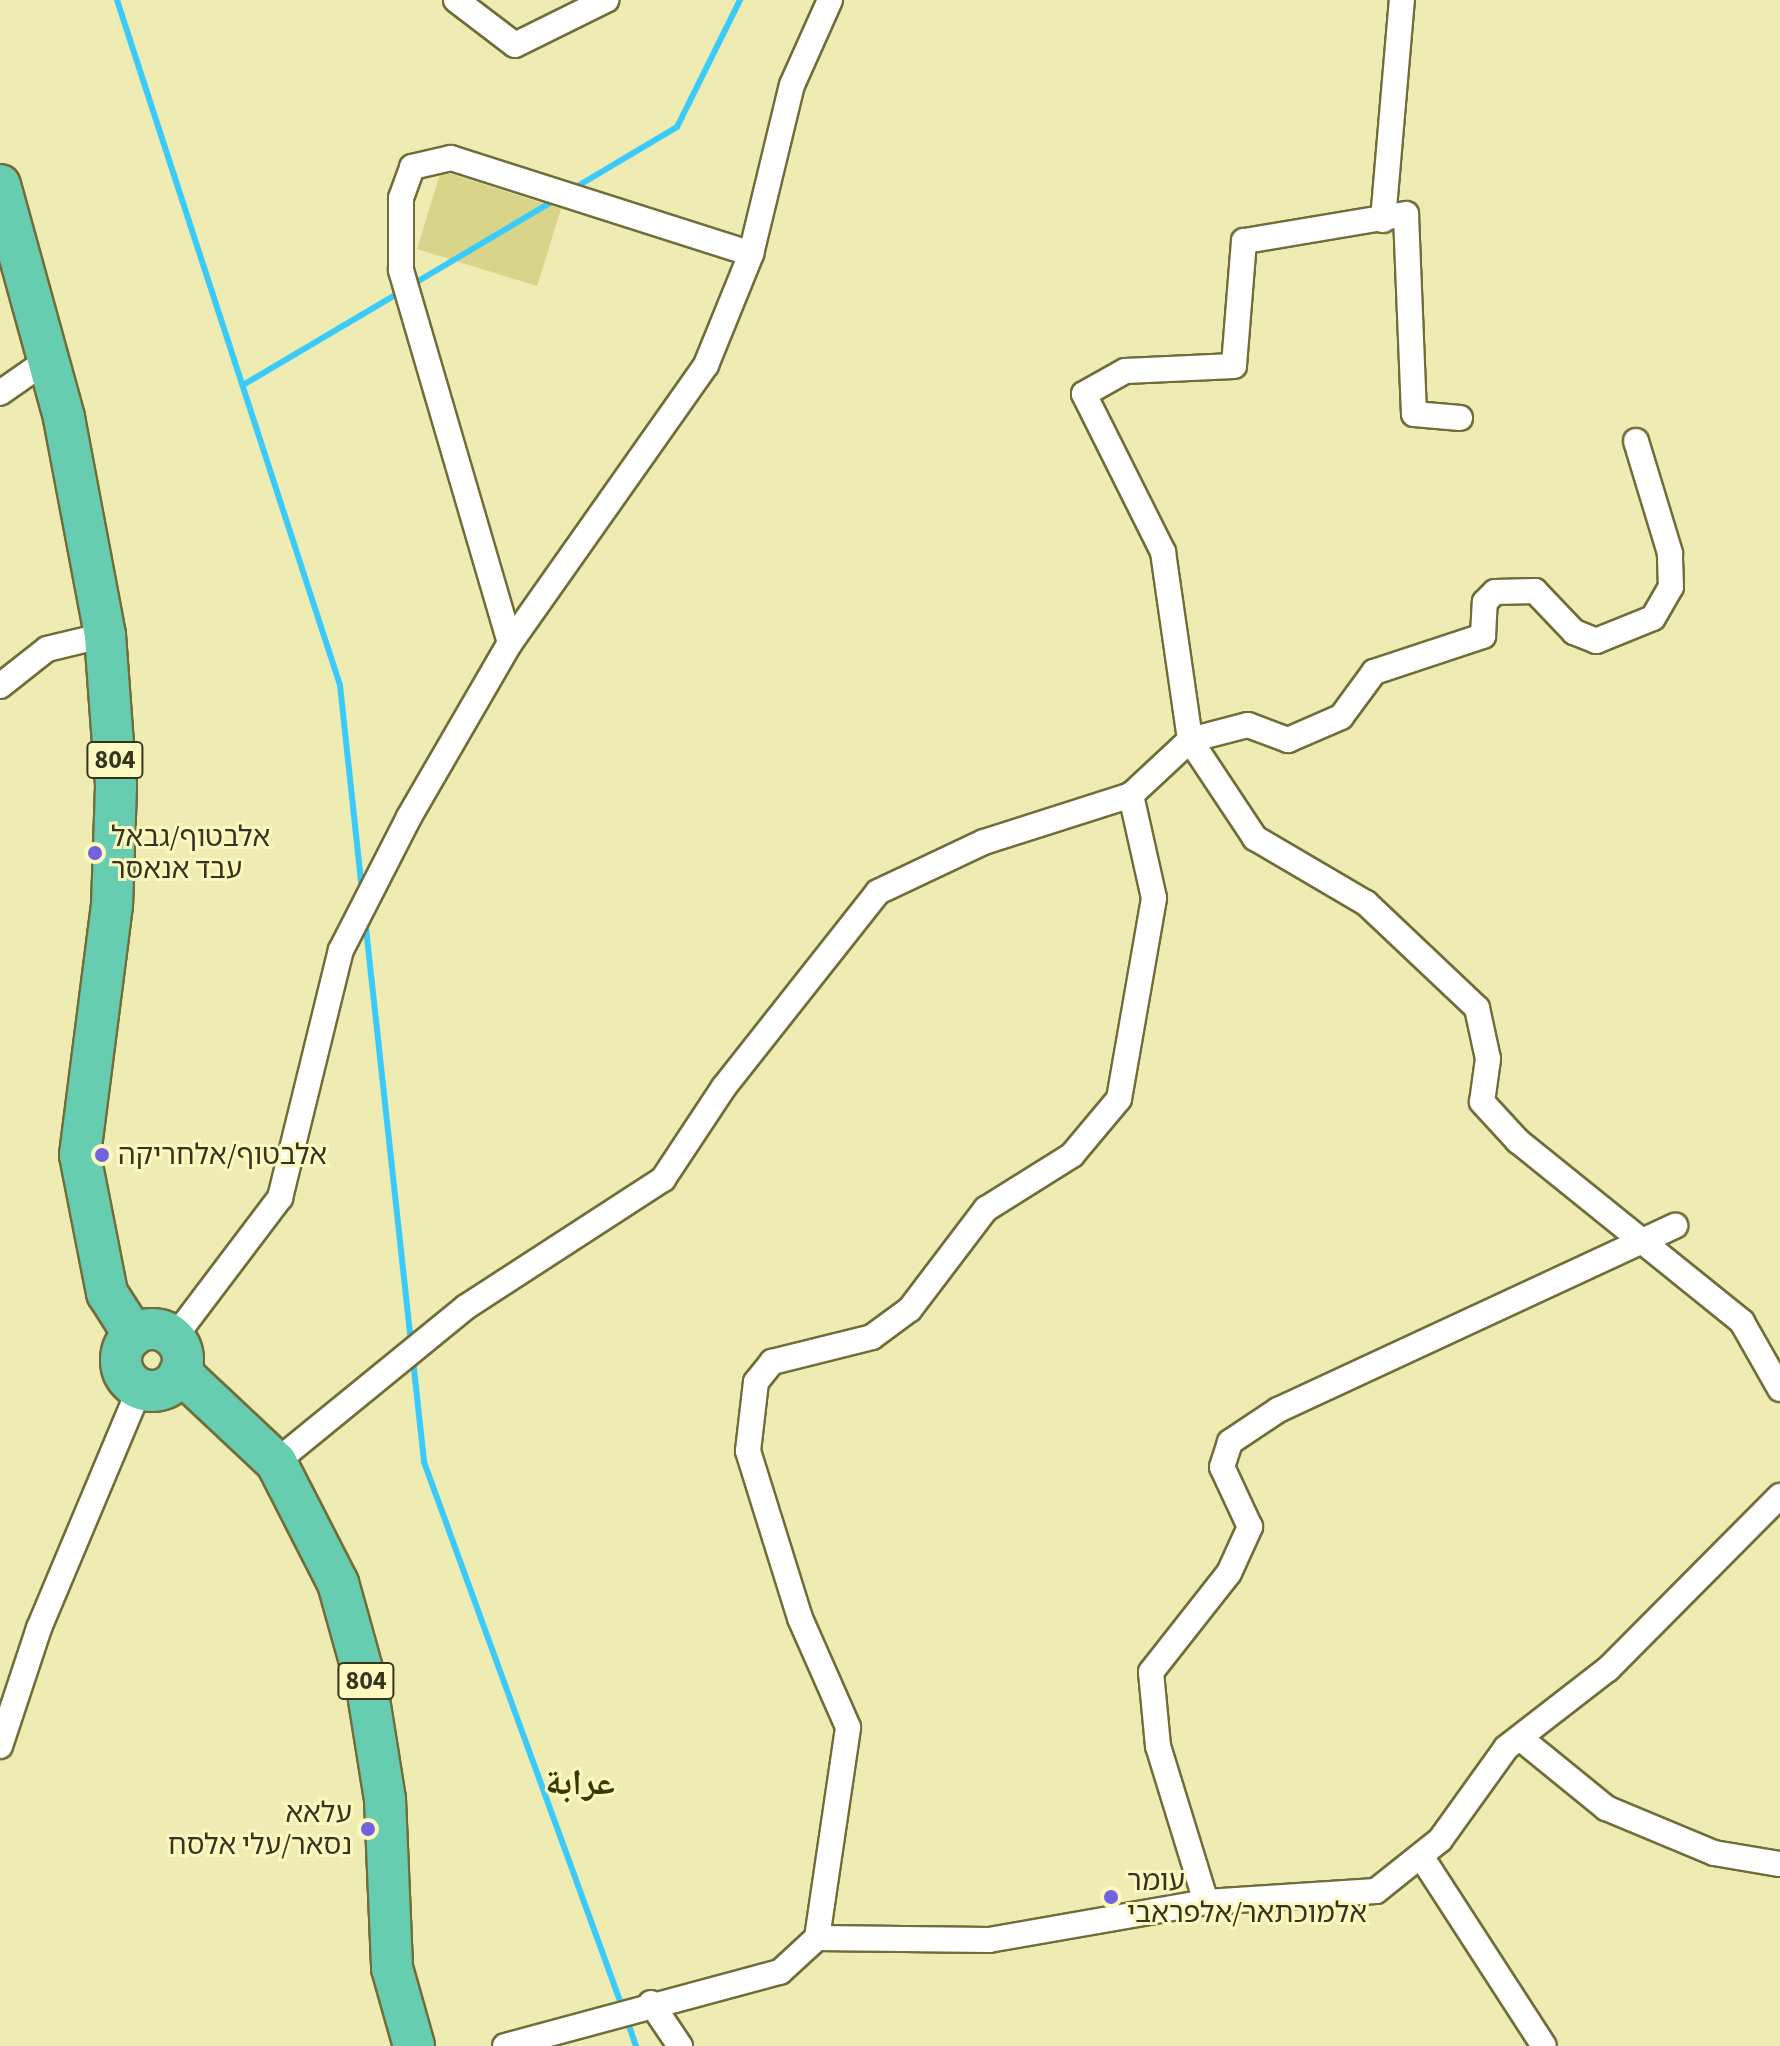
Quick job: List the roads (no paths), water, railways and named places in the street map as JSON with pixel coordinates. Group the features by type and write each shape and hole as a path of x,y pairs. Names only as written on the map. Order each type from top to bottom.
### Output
{"main road":[{"name":"804","path":"0,185 49,359 105,635 116,786 112,905 80,1155 107,1293 134,1335"},
{"path":"150,1329 177,1355 168,1386 140,1388 121,1359 134,1335 150,1329"},
{"name":"804","path":"177,1355 276,1462 338,1583 367,1687 385,1799 392,1968 414,2046"}],"street":[{"path":"456,0 515,45 606,0"},
{"path":"177,1355 280,1198 341,950 510,643 706,365 751,254 792,85 830,0"},
{"path":"1383,220 1402,0"},
{"path":"510,643 401,270 401,198 412,167 451,158 751,254"},
{"path":"1460,418 1414,414 1406,214 1244,241 1234,366 1125,371 1084,394 1163,552 1190,740 1255,838 1366,903 1477,1008 1488,1059 1482,1102 1518,1141 1646,1240 1742,1322 1780,1389"},
{"path":"0,393 49,359"},
{"path":"276,1462 466,1307 663,1179 724,1087 878,892 984,842 1131,795 1190,740 1248,725 1288,740 1341,717 1374,672 1483,636 1485,602 1495,592 1535,591 1574,632 1596,641 1653,618 1671,587 1670,553 1636,441"},
{"path":"0,686 47,649 105,635"},
{"path":"505,2046 651,2003 780,1972 817,1938 848,1727 800,1618 748,1451 756,1382 772,1362 872,1337 910,1309 986,1209 1072,1155 1119,1099 1154,898 1131,795"},
{"path":"1206,1902 1158,1746 1151,1672 1229,1573 1250,1527 1222,1467 1230,1442 1278,1410 1675,1226"},
{"path":"0,1746 11,1681 140,1388"},
{"path":"817,1938 989,1940 1206,1902 1376,1891 1421,1856 1520,1738 1608,1669 1780,1496"},
{"path":"1520,1738 1606,1808 1714,1853 1780,1864"},
{"path":"1421,1856 1544,2046"},
{"path":"651,2003 680,2046"}],"waterway":[{"path":"117,0 340,685 362,892"},
{"path":"571,190 677,127 740,0"},
{"path":"410,286 555,200"},
{"path":"243,385 400,292"},
{"path":"365,919 411,1345"},
{"path":"413,1360 424,1462 623,2009"},
{"path":"627,2020 636,2046"}],"place":[{"name":"אלבטוף/גבאל עבד אנאסר","path":"95,853"},
{"name":"אלבטוף/אלחריקה","path":"102,1155"},
{"name":"עלאא נסאר/עלי אלסח","path":"368,1829"},
{"name":"עומר אלמוכתאר/אלפראבי","path":"1111,1897"}],"district":[{"name":"عرابة","path":"580,1783"}]}
